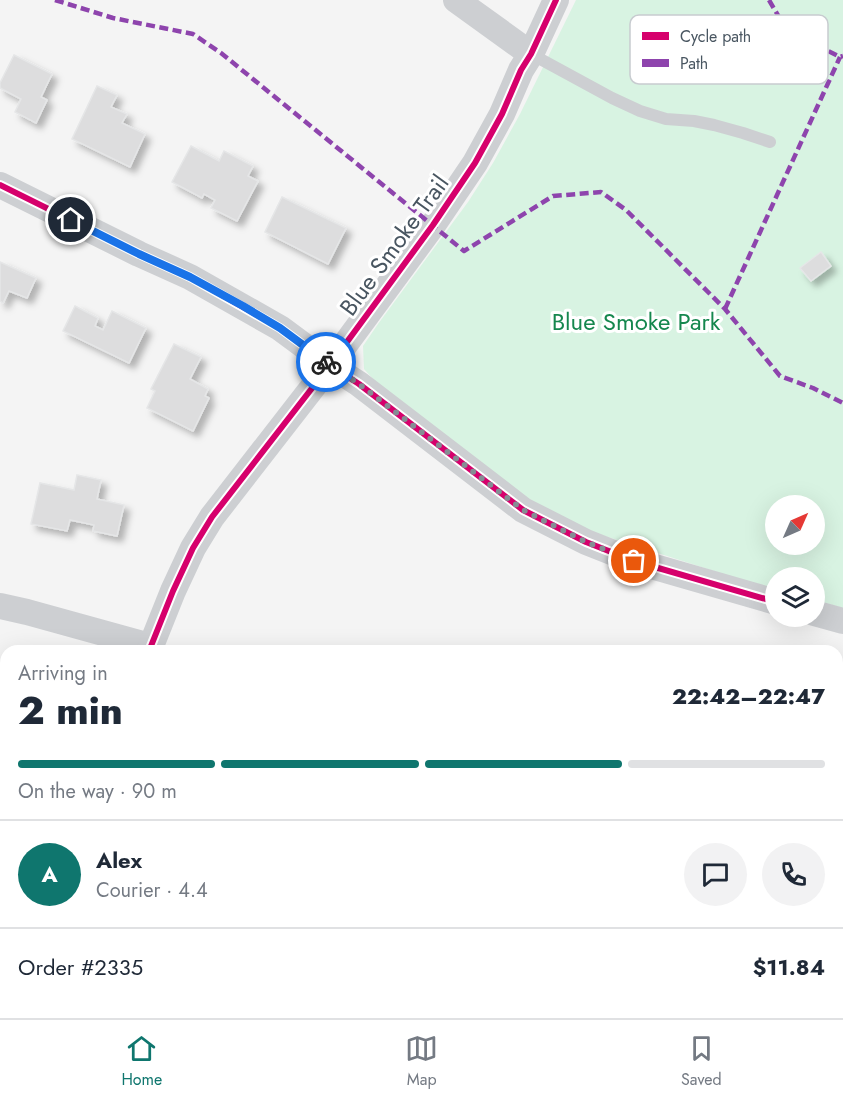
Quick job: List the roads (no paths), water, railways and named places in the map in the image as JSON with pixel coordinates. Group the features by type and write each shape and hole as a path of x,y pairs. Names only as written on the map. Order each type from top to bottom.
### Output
{"street":[{"path":"456,0 531,54"},
{"name":"Blue Smoke Trail","path":"151,645 193,548 212,517 330,365 433,225 475,163 502,114 556,0"},
{"path":"0,185 199,282 280,328 359,384 523,510 586,542 634,561 765,599"},
{"path":"0,606 136,645"},
{"path":"825,616 843,621"}],"lane":[{"path":"531,54 640,111 666,119 714,125 770,142"}],"park label":[{"name":"Blue Smoke Park","path":"636,321"}]}
